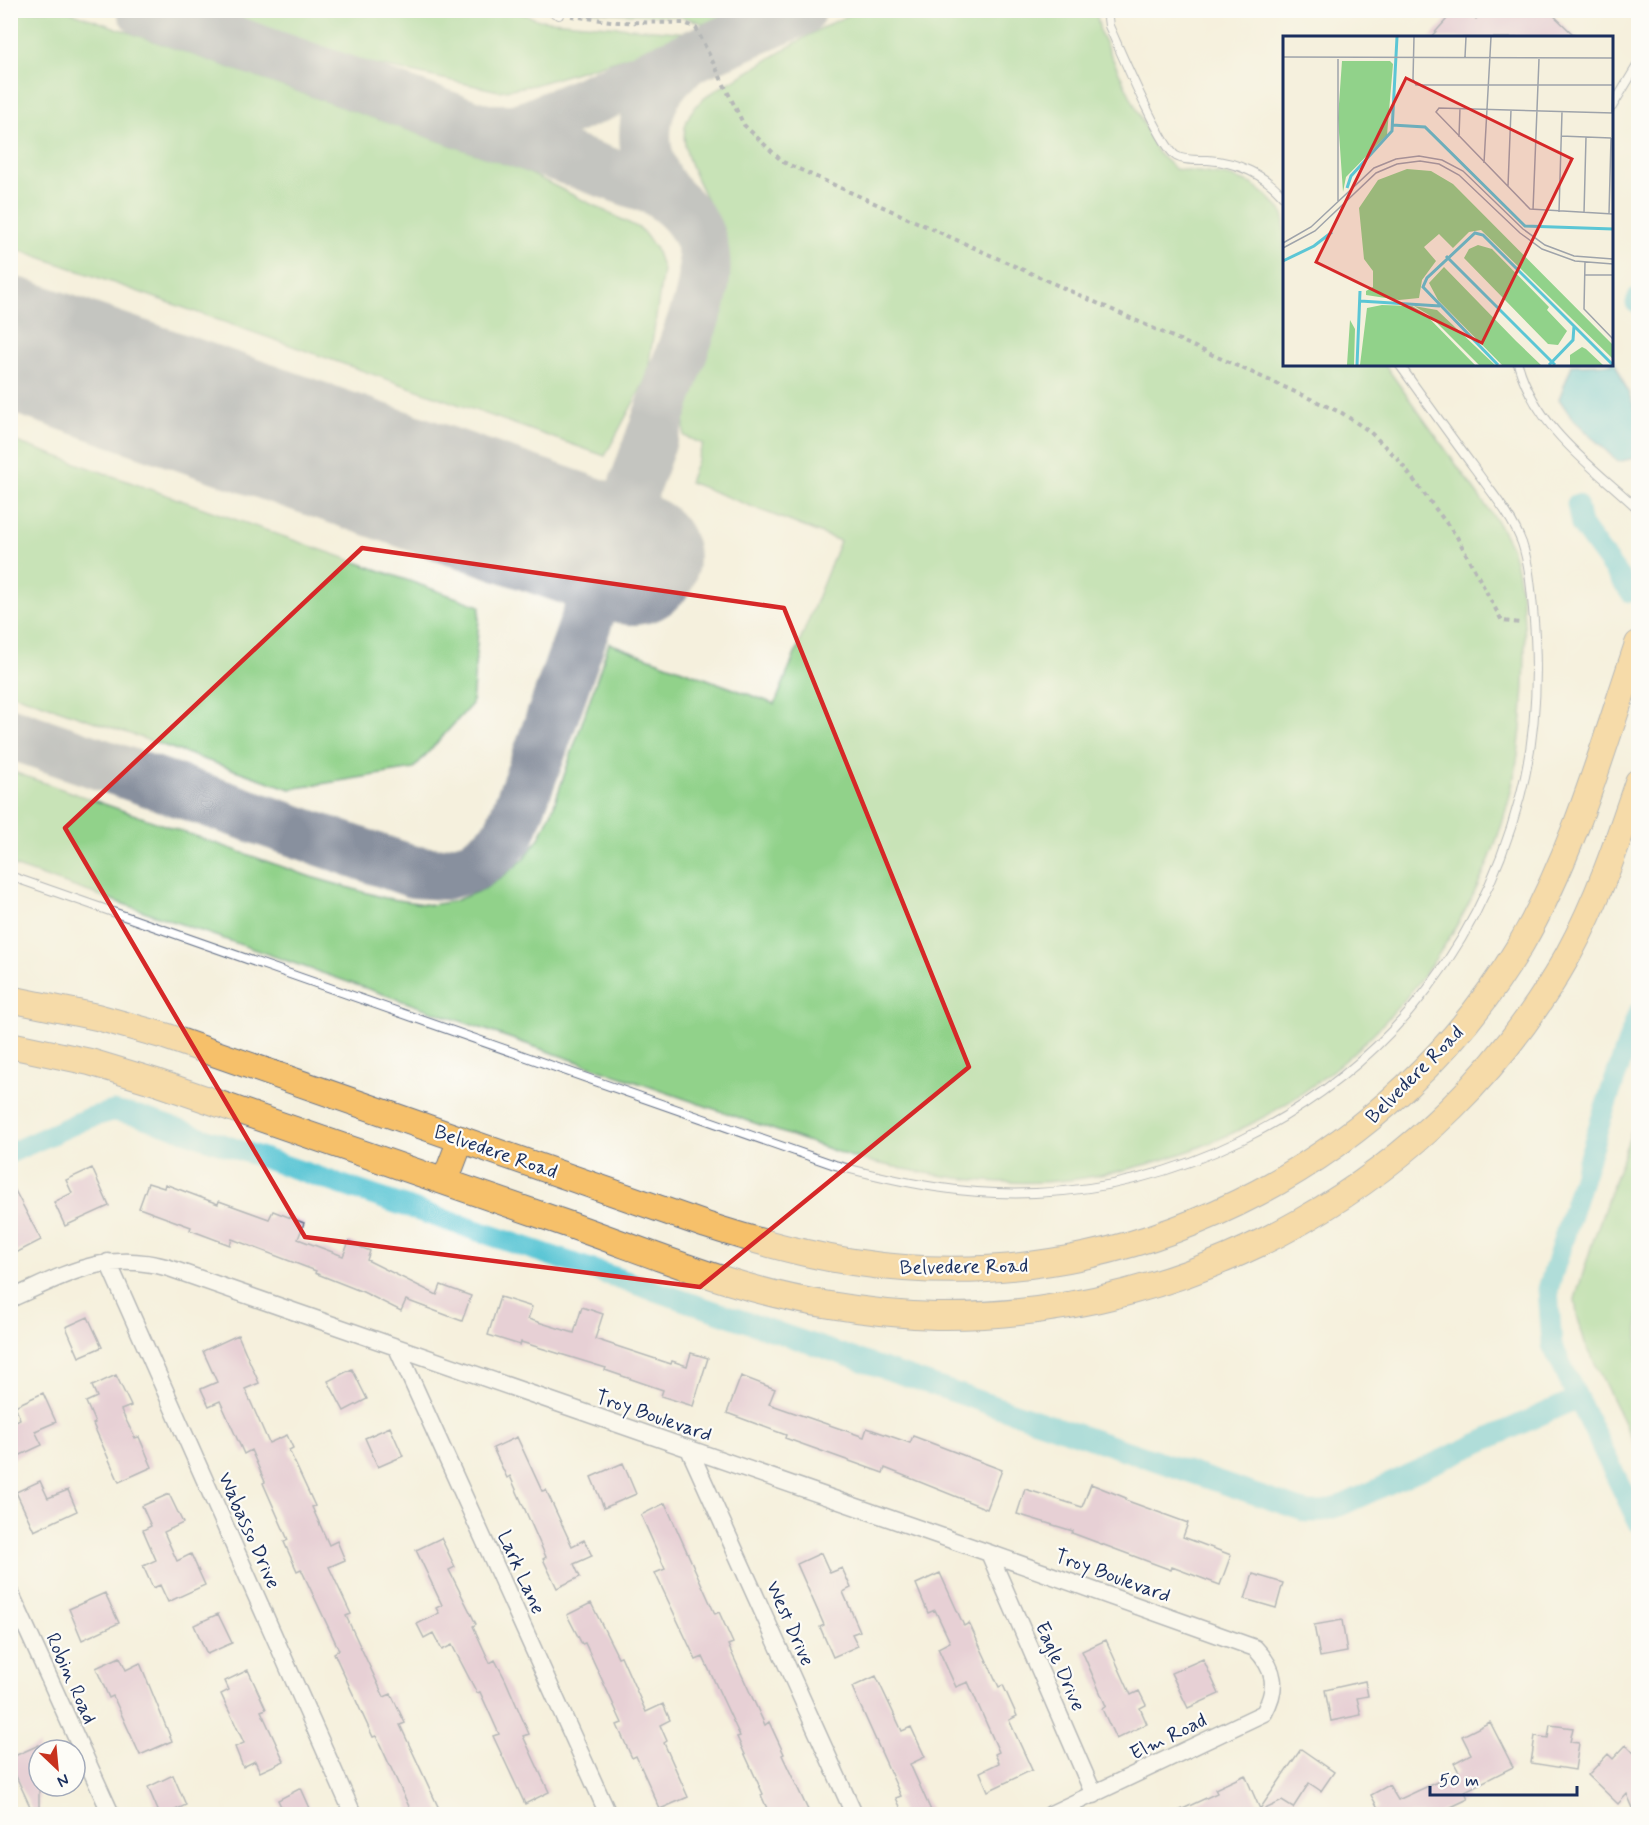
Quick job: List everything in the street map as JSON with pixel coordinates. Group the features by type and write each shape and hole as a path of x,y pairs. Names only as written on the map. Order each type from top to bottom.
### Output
{"main road":[{"name":"Belvedere Road","path":"10,999 97,1017 165,1036 764,1244 811,1255 873,1266 906,1269 976,1269 1045,1263 1114,1250 1214,1215 1278,1183 1326,1153 1360,1127 1386,1106 1435,1058 1480,1005 1519,946 1551,885 1638,644"},
{"path":"10,1046 56,1054 134,1075 716,1276 793,1298 827,1305 932,1316 1004,1313 1073,1305 1173,1280 1262,1243 1332,1204 1388,1164 1465,1094 1532,1013 1569,953 1600,889 1638,782"},
{"path":"445,1182 461,1139"}],"street":[{"name":"Troy Boulevard","path":"10,1299 78,1269 108,1262 138,1261 169,1268 989,1553 1255,1648 1265,1659 1272,1672"},
{"name":"Wabasso Drive","path":"108,1262 353,1815"},
{"name":"Lark Lane","path":"397,1348 608,1815"},
{"name":"West Drive","path":"689,1449 854,1815"},
{"name":"Eagle Drive","path":"989,1553 1094,1795"},
{"name":"Robin Road","path":"10,1592 111,1815"},
{"name":"Elm Road","path":"1051,1815 1264,1713 1271,1700 1274,1686 1272,1672"}],"lane":[{"path":"547,10 559,15"},
{"path":"1107,10 1109,26 1161,135 1173,154 1179,158 1213,161 1254,172 1268,181 1283,196"},
{"path":"1613,104 1638,64"},
{"path":"10,876 835,1165 895,1181 946,1190 1035,1193 1083,1189 1140,1177 1190,1162 1249,1136 1313,1098 1383,1039 1422,995 1465,932 1495,874 1527,773 1536,704 1537,675 1534,624 1525,555 1512,523 1400,366"},
{"path":"1519,366 1528,392 1544,419 1638,509"}],"path":[{"path":"559,15 618,22 685,23 696,28 744,125 783,162 1342,413 1369,430 1397,458 1457,537 1502,621 1534,624"}],"highlighted area":[{"path":"362,548 784,608 969,1067 700,1287 305,1237 65,828"}],"green space":[{"path":"65,10 525,171 641,229 656,249 663,270 647,377 605,456 11,247 11,11"},
{"path":"513,10 539,20 689,33 650,50 534,85 499,91 351,59 212,11"},
{"path":"736,10 706,24 682,17 581,11"},
{"path":"859,11 1096,11 1100,32 1157,152 1175,169 1229,176 1252,184 1281,210 1283,215 1283,366 1386,366 1505,535 1512,550 1517,572 1525,639 1521,729 1511,790 1493,850 1467,907 1434,960 1396,1010 1351,1055 1302,1093 1249,1125 1210,1143 1126,1170 1083,1178 1026,1182 968,1179 855,1158 11,865 11,771 311,877 385,898 431,905 454,901 484,889 501,878 524,859 539,838 552,811 609,643 775,704 840,541 689,482 703,444 684,436 684,417 718,318 727,260 721,232 687,154 685,129 688,117 695,107 713,92 816,31"},
{"path":"11,440 480,606 472,704 413,769 290,789 11,693"},
{"path":"1638,1113 1638,1452 1585,1343 1575,1299"}],"water":[{"path":"1613,358 1638,415 1638,453 1634,458 1618,462 1572,418 1559,399 1572,366 1613,366"}],"building":[{"path":"1455,10 1467,10 1476,19 1484,10 1548,10 1575,36 1432,36"},
{"path":"92,1168 109,1206 65,1226 54,1202 72,1193 66,1180"},
{"path":"10,1181 41,1240 10,1256"},
{"path":"148,1183 164,1188 165,1184 218,1204 219,1201 269,1219 273,1211 304,1223 298,1239 343,1256 349,1242 370,1251 367,1260 437,1295 441,1285 471,1296 462,1321 406,1300 401,1311 363,1292 315,1273 316,1271 232,1239 230,1245 190,1230 191,1227 139,1208"},
{"path":"500,1297 532,1307 528,1319 574,1333 582,1307 603,1314 595,1339 671,1364 672,1361 687,1366 691,1353 708,1358 693,1406 661,1396 663,1390 605,1370 606,1368 521,1342 520,1345 488,1335"},
{"path":"88,1317 102,1347 79,1357 66,1327"},
{"path":"238,1335 259,1383 245,1389 269,1443 287,1435 293,1448 289,1450 315,1506 312,1507 329,1545 337,1541 345,1560 329,1567 351,1614 346,1616 384,1697 391,1694 405,1723 400,1725 442,1815 413,1815 334,1653 339,1650 301,1569 297,1571 284,1542 288,1540 251,1450 244,1454 220,1401 209,1406 201,1389 217,1382 203,1351"},
{"path":"352,1369 367,1399 344,1411 328,1381"},
{"path":"116,1375 131,1406 121,1410 135,1438 139,1437 152,1467 119,1482 93,1424 95,1423 86,1402 97,1397 92,1386"},
{"path":"741,1376 775,1389 769,1404 864,1437 867,1428 910,1443 913,1436 1002,1470 987,1509 885,1468 883,1473 785,1438 786,1435 727,1413"},
{"path":"43,1393 56,1422 35,1431 42,1445 10,1460 10,1424 20,1419 15,1406"},
{"path":"390,1427 403,1456 378,1467 365,1438"},
{"path":"517,1437 542,1491 546,1490 572,1546 584,1540 592,1556 574,1564 580,1577 557,1588 543,1559 546,1557 510,1476 507,1478 493,1448"},
{"path":"623,1463 636,1494 604,1508 591,1477"},
{"path":"40,1481 48,1498 68,1490 77,1511 34,1531 16,1492"},
{"path":"1091,1484 1126,1498 1125,1500 1188,1523 1183,1537 1231,1555 1220,1585 1172,1567 1171,1570 1072,1533 1073,1531 1017,1514 1025,1489 1082,1507"},
{"path":"169,1494 183,1523 164,1532 177,1561 191,1554 205,1585 168,1602 160,1585 153,1588 143,1566 156,1560 143,1530 151,1526 142,1506"},
{"path":"665,1503 715,1614 719,1612 733,1643 728,1645 765,1725 769,1722 808,1810 797,1815 770,1815 737,1737 740,1736 703,1657 696,1660 655,1573 665,1569 641,1515"},
{"path":"441,1538 455,1567 449,1570 476,1624 473,1626 490,1663 495,1660 505,1679 529,1734 523,1736 549,1792 525,1804 493,1736 499,1734 480,1692 477,1693 452,1645 442,1650 433,1633 424,1638 417,1624 439,1613 436,1608 442,1605 416,1550"},
{"path":"821,1553 830,1573 842,1568 851,1588 843,1592 860,1631 852,1634 858,1646 833,1657 820,1627 824,1625 797,1564"},
{"path":"940,1573 964,1626 969,1623 999,1687 1003,1685 1017,1716 1009,1720 1032,1770 988,1791 980,1772 999,1763 995,1754 999,1752 968,1682 956,1687 938,1648 950,1642 935,1610 928,1613 916,1584"},
{"path":"1253,1574 1283,1583 1276,1608 1245,1599"},
{"path":"105,1593 119,1623 82,1640 69,1609"},
{"path":"591,1603 618,1657 621,1656 646,1712 663,1704 670,1720 660,1725 667,1741 664,1743 688,1797 660,1809 636,1756 632,1758 617,1725 622,1723 585,1643 582,1644 567,1615"},
{"path":"218,1614 232,1643 207,1654 194,1625"},
{"path":"1342,1620 1347,1652 1320,1657 1314,1625"},
{"path":"1106,1640 1131,1695 1139,1691 1146,1705 1140,1708 1147,1724 1116,1739 1102,1709 1106,1706 1082,1651"},
{"path":"120,1657 126,1670 140,1663 172,1741 140,1755 113,1696 109,1698 96,1668"},
{"path":"1203,1659 1219,1694 1188,1708 1171,1673"},
{"path":"248,1670 266,1709 261,1711 284,1761 260,1772 255,1761 243,1767 235,1747 244,1743 221,1694 229,1690 225,1681"},
{"path":"876,1676 902,1731 911,1727 925,1757 910,1764 933,1815 904,1815 896,1798 901,1796 852,1687"},
{"path":"1365,1681 1368,1696 1357,1698 1361,1715 1331,1721 1325,1690"},
{"path":"1490,1722 1513,1767 1465,1791 1468,1799 1434,1815 1364,1815 1378,1808 1371,1795 1389,1785 1398,1800 1459,1772 1454,1763 1471,1754 1462,1736"},
{"path":"1550,1725 1573,1728 1570,1742 1579,1743 1575,1770 1531,1763 1535,1736 1548,1738"},
{"path":"1626,1745 1638,1757 1638,1815 1627,1794 1618,1804 1588,1775 1608,1754 1613,1759"},
{"path":"1301,1749 1334,1772 1321,1791 1309,1783 1293,1808 1282,1801 1261,1811 1263,1815 1170,1815 1217,1793 1215,1789 1245,1775 1260,1809"},
{"path":"27,1750 27,1798 39,1798 39,1815 34,1815 10,1763 10,1758"},
{"path":"173,1775 186,1805 160,1815 148,1787"},
{"path":"301,1788 313,1815 285,1815 278,1800"}],"waterway":[{"path":"1636,303 1638,297"},
{"path":"1577,504 1581,525 1630,592"},
{"path":"1638,1013 1601,1119 1548,1289 1552,1345 1638,1522"},
{"path":"10,1153 88,1118 113,1111 139,1116 1307,1512 1320,1512 1340,1506 1578,1398"}],"taxiway":[{"path":"10,733 414,872 444,874 473,866 497,848 509,834 699,304 703,286 704,254 694,225 684,212 656,190 143,10"},
{"path":"487,130 515,130 534,124 800,10"},
{"path":"669,197 649,161 645,142 646,123 659,87 689,58"}],"runway":[{"path":"10,343 633,559"}]}
